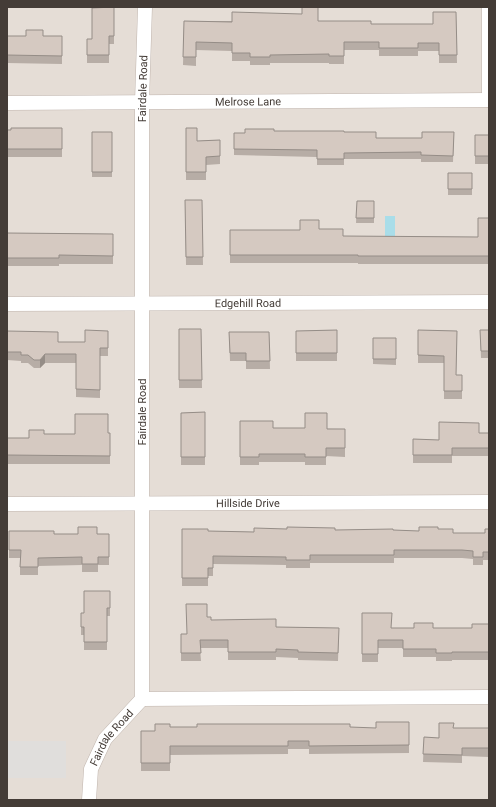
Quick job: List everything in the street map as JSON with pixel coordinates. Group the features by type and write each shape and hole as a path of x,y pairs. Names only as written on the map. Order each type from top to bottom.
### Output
{"street":[{"name":"Fairdale Road","path":"89,800 91,769 105,740 142,698 142,102 145,7"},
{"path":"489,7 489,100"},
{"name":"Melrose Lane","path":"7,102 489,100"},
{"name":"Edgehill Road","path":"7,304 489,302"},
{"name":"Hillside Drive","path":"7,504 489,502"},
{"path":"142,698 489,697"}],"shaded area":[{"path":"7,7 489,7 489,800 7,800"},
{"path":"7,741 66,741 66,778 7,778"}],"water":[{"path":"385,216 395,216 395,238 385,238"}],"building":[{"path":"114,7 114,36 109,36 109,55 87,55 87,39 92,39 92,8"},
{"path":"302,7 318,7 318,21 371,21 371,24 433,24 433,12 456,12 457,55 439,55 439,43 418,43 418,48 379,48 379,42 344,42 344,56 329,56 329,54 270,55 270,57 250,57 250,53 232,53 232,43 196,42 196,57 183,57 184,21 232,22 232,12 302,14"},
{"path":"26,30 43,30 43,36 62,36 62,56 7,55 7,36 26,36"},
{"path":"11,128 62,128 62,149 7,149 7,130 11,130"},
{"path":"186,128 197,128 197,141 220,140 220,156 206,157 206,172 186,172"},
{"path":"245,129 274,129 274,131 376,132 376,138 422,138 422,132 454,132 453,156 421,155 421,152 344,153 344,159 317,159 317,150 234,149 234,133 245,133"},
{"path":"92,132 112,132 112,172 92,172"},
{"path":"475,135 489,135 489,156 475,156"},
{"path":"448,173 472,173 472,189 448,189"},
{"path":"185,200 202,200 203,257 186,257"},
{"path":"357,201 374,201 374,218 356,218"},
{"path":"478,218 489,218 489,256 230,255 230,230 300,230 300,220 319,220 319,229 343,229 343,236 478,237"},
{"path":"7,233 113,234 113,256 59,255 59,258 7,258"},
{"path":"179,329 201,329 202,380 179,380"},
{"path":"85,330 108,331 108,348 100,348 100,390 76,389 76,354 45,354 40,360 34,360 28,355 21,355 21,352 7,352 7,331 58,332 58,342 85,342"},
{"path":"337,330 337,353 296,353 296,331"},
{"path":"418,330 457,331 456,375 462,375 462,391 444,391 444,356 418,355"},
{"path":"480,330 489,330 489,351 481,351"},
{"path":"229,332 269,332 270,361 246,361 246,353 230,353"},
{"path":"373,338 396,338 396,359 373,359"},
{"path":"205,412 205,457 181,457 181,413"},
{"path":"305,413 327,413 327,429 345,429 345,448 326,448 326,457 305,457 305,454 259,454 259,457 240,457 240,421 273,421 273,428 305,428"},
{"path":"75,414 108,414 110,456 7,455 7,438 29,438 29,430 44,430 44,434 75,434"},
{"path":"439,422 479,423 479,433 489,433 489,448 452,448 452,455 413,455 413,439 439,440"},
{"path":"78,527 97,527 97,534 109,534 109,557 98,557 98,564 82,564 82,557 38,558 38,567 20,567 21,550 9,550 9,531 54,531 54,534 78,534"},
{"path":"287,527 335,528 335,530 393,529 419,531 419,527 438,527 438,529 453,529 453,533 485,533 485,529 489,529 489,552 483,552 483,557 473,557 473,551 462,550 394,550 394,555 310,555 310,560 286,560 286,557 213,556 213,568 208,568 208,578 182,578 182,529 254,532 254,528 287,529"},
{"path":"84,591 110,591 110,608 107,608 107,642 84,642 84,627 81,627 81,613 84,613"},
{"path":"186,604 207,604 207,617 211,617 211,620 276,619 276,627 339,628 338,653 298,652 298,650 276,649 276,652 228,652 228,640 200,640 201,653 181,653 181,634 187,634"},
{"path":"362,613 392,613 391,628 414,628 414,623 433,623 433,628 472,628 472,624 489,624 489,652 436,653 436,649 403,649 403,640 378,640 378,654 362,654"},
{"path":"376,722 409,722 409,745 309,746 309,741 288,741 288,746 170,746 170,763 141,763 141,731 155,731 155,724 170,724 170,727 197,727 197,724 350,724 350,727 376,728"},
{"path":"439,723 454,723 453,728 489,728 489,748 462,748 462,755 423,754 424,737 439,738"}]}
